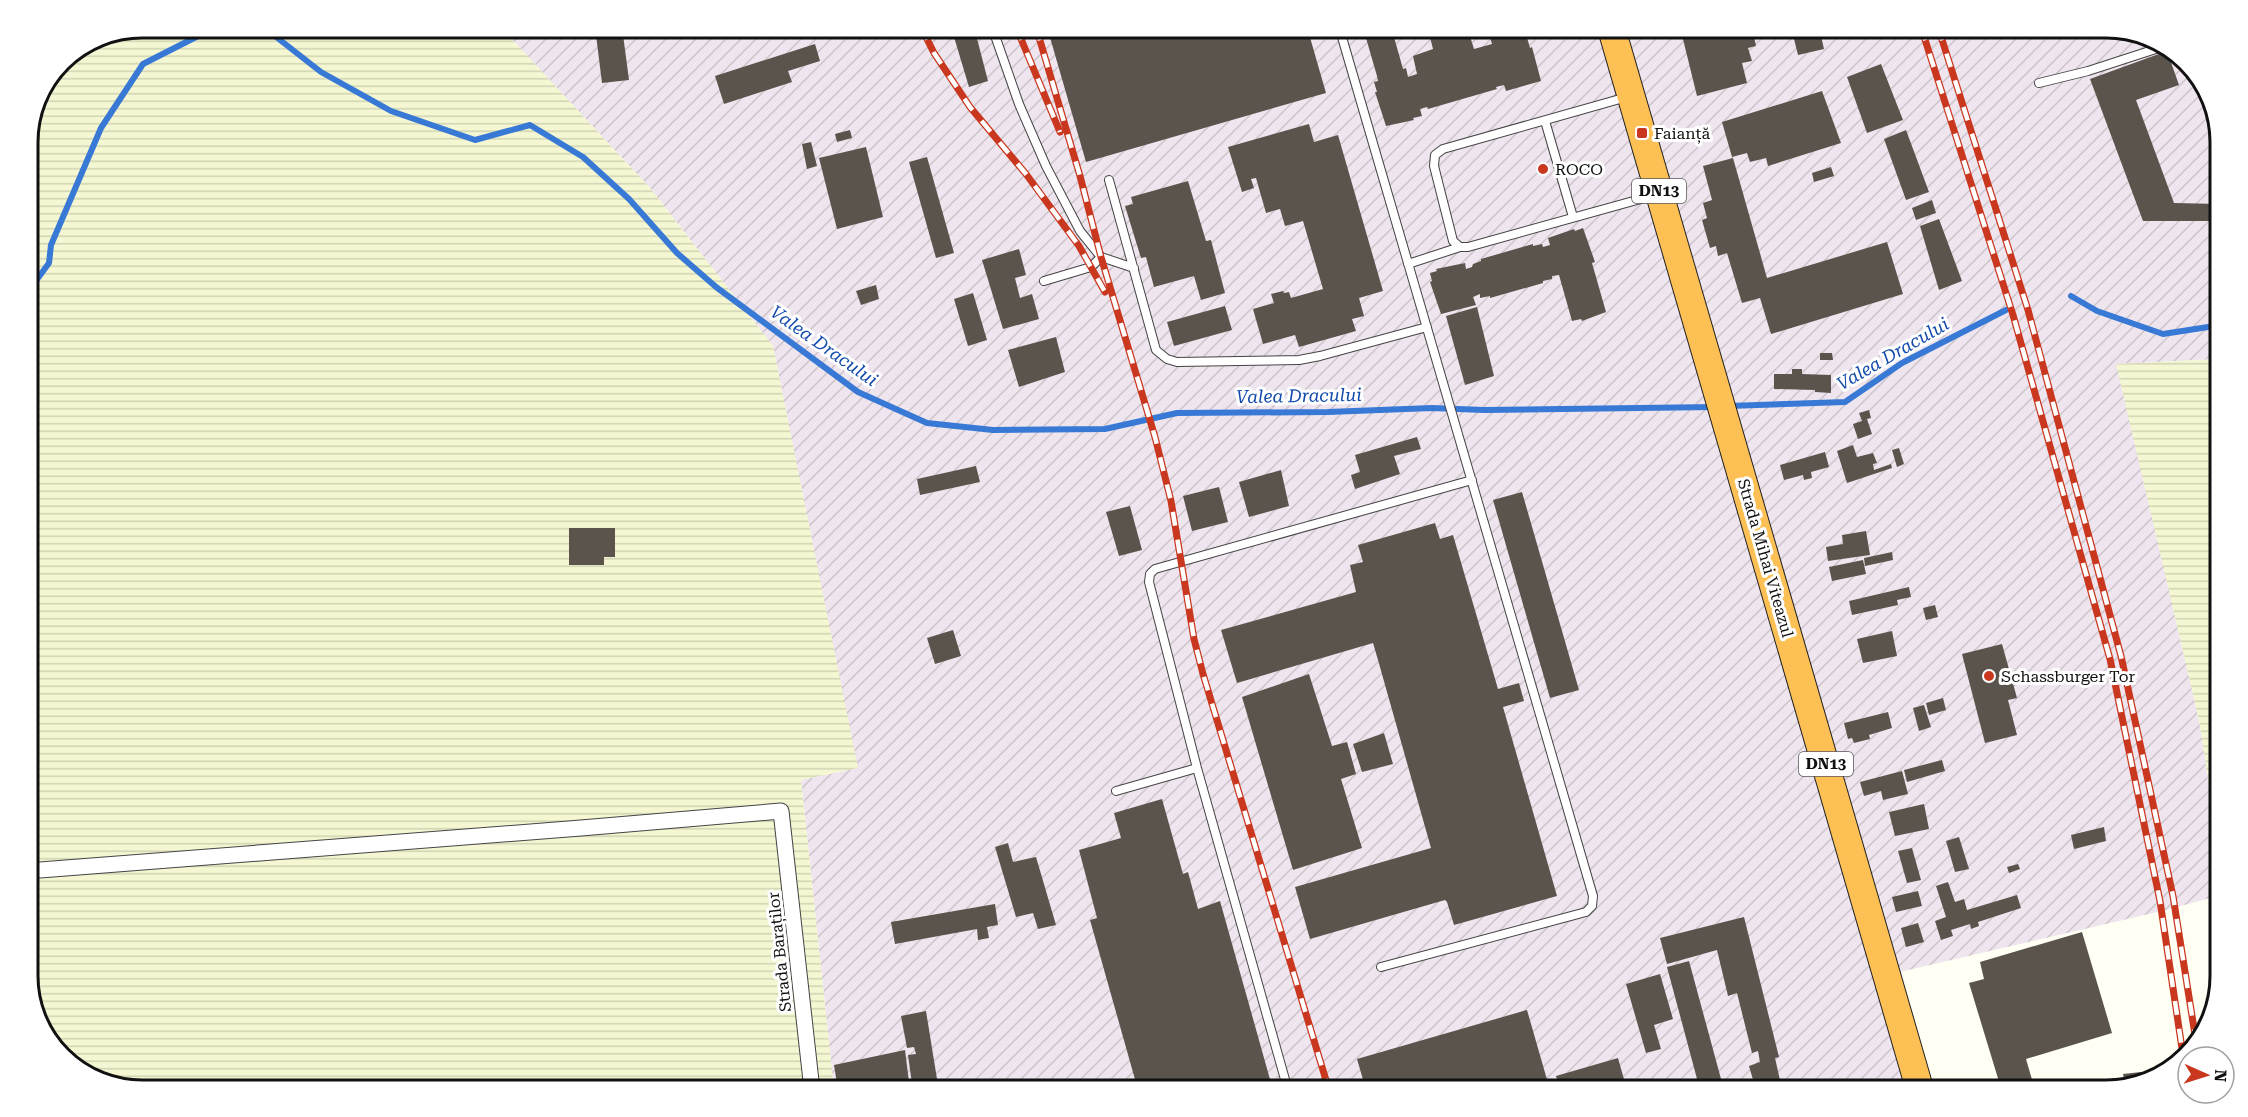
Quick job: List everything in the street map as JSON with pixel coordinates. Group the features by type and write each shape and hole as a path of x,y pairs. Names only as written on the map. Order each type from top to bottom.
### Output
{"highway":[{"name":"Strada Mihai Viteazul","path":"1614,38 1917,1080"}],"street":[{"name":"Strada Baraților","path":"38,870 781,811 811,1080"}],"lane":[{"path":"996,38 1019,104 1046,166 1080,231 1101,257 1134,268"},
{"path":"1342,38 1593,896 1592,906 1586,912 1381,967"},
{"path":"2039,83 2088,71 2154,49"},
{"path":"1460,247 1454,241 1434,165 1435,155 1443,148 1632,96"},
{"path":"1545,121 1573,217"},
{"path":"1109,180 1156,350 1167,358 1177,362 1299,360 1427,327"},
{"path":"1408,264 1460,247 1468,247 1659,194"},
{"path":"1044,281 1091,267 1101,257"},
{"path":"1285,1080 1197,768 1149,582 1150,574 1155,568 1472,480"},
{"path":"1116,791 1197,768"}],"shaded area":[{"path":"511,38 2106,38 2127,40 2152,48 2175,63 2185,73 2200,96 2208,121 2210,135 2210,360 2117,364 2199,720 2210,792 2210,898 1874,978 1904,1080 833,1080 801,780 857,768 773,346 650,188"}],"green space":[{"path":"128,38 511,38 650,188 773,346 858,768 801,780 833,1080 142,1080 108,1074 73,1054 63,1044 48,1021 43,1009 38,982 38,135 41,115 48,96 59,78 73,63 90,51"},
{"path":"2210,360 2210,792 2199,720 2116,364"}],"building":[{"path":"596,38 623,38 629,80 602,83"},
{"path":"954,38 977,38 988,81 969,87"},
{"path":"1050,38 1310,38 1326,93 1086,162"},
{"path":"1366,38 1394,38 1403,69 1406,68 1408,77 1417,74 1413,56 1433,49 1430,38 1470,38 1474,49 1492,44 1490,38 1527,38 1530,48 1532,47 1541,81 1506,91 1504,85 1428,109 1427,107 1420,109 1422,116 1413,118 1414,120 1386,126 1375,92 1377,92 1374,82 1378,81"},
{"path":"1683,38 1754,38 1756,46 1748,48 1752,61 1742,63 1747,83 1697,96"},
{"path":"1794,38 1822,38 1824,49 1798,55"},
{"path":"815,44 820,61 788,71 792,82 724,104 715,76"},
{"path":"2161,53 2170,59 2179,85 2136,100 2174,203 2210,204 2210,221 2143,221 2090,79"},
{"path":"1881,64 1903,120 1867,133 1847,77"},
{"path":"1822,91 1841,143 1768,166 1766,158 1750,162 1747,153 1732,157 1722,122"},
{"path":"1309,124 1314,142 1338,135 1383,291 1359,298 1364,316 1352,319 1356,331 1299,347 1295,335 1263,344 1253,309 1274,303 1271,294 1289,292 1291,298 1323,289 1303,221 1285,226 1280,209 1266,213 1256,178 1251,179 1254,188 1242,192 1228,147"},
{"path":"850,130 852,138 837,142 835,134"},
{"path":"1906,130 1929,192 1906,200 1884,139"},
{"path":"811,142 817,166 807,169 802,144"},
{"path":"866,147 883,217 837,229 819,158"},
{"path":"927,157 954,253 936,258 909,162"},
{"path":"1733,158 1767,278 1887,242 1903,294 1771,334 1760,298 1742,303 1727,253 1718,256 1716,246 1710,248 1702,220 1707,218 1703,203 1712,200 1703,166"},
{"path":"1831,167 1834,176 1814,182 1812,173"},
{"path":"1188,181 1206,241 1211,240 1225,293 1201,300 1194,276 1154,287 1146,257 1141,258 1125,206 1133,204 1131,197"},
{"path":"1932,200 1936,213 1916,220 1912,208"},
{"path":"1939,219 1962,281 1939,290 1920,226"},
{"path":"1583,228 1595,262 1592,263 1606,312 1582,321 1581,319 1572,321 1559,275 1552,276 1552,279 1543,281 1543,283 1490,298 1490,296 1480,298 1480,294 1473,297 1476,305 1441,314 1430,282 1432,281 1430,273 1437,271 1436,269 1465,263 1466,269 1481,259 1533,244 1533,246 1542,244 1543,247 1550,245 1548,238"},
{"path":"1019,249 1026,275 1015,278 1020,298 1032,294 1039,319 1003,329 982,260"},
{"path":"876,285 879,299 861,305 856,291"},
{"path":"973,293 987,340 968,346 954,299"},
{"path":"1225,306 1232,330 1174,346 1167,322"},
{"path":"1477,307 1494,376 1465,385 1446,316"},
{"path":"1056,337 1065,372 1019,387 1008,350"},
{"path":"1820,353 1832,353 1833,360 1820,360"},
{"path":"1792,369 1802,369 1802,374 1831,375 1831,393 1815,392 1815,390 1774,389 1774,374 1792,374"},
{"path":"1869,410 1871,418 1867,419 1872,434 1858,439 1853,424 1862,421 1859,413"},
{"path":"1417,437 1421,449 1394,456 1400,474 1355,489 1351,475 1360,472 1355,455"},
{"path":"1853,445 1857,457 1873,453 1877,463 1873,464 1874,470 1891,464 1892,468 1847,483 1837,451"},
{"path":"1899,448 1904,464 1897,467 1892,450"},
{"path":"1825,452 1829,467 1811,472 1812,478 1804,480 1803,475 1784,480 1780,465"},
{"path":"976,466 980,482 920,495 917,479"},
{"path":"1281,470 1289,506 1249,517 1239,482"},
{"path":"1219,487 1228,522 1192,531 1183,496"},
{"path":"1522,492 1579,690 1550,698 1493,500"},
{"path":"1130,506 1142,550 1119,556 1106,512"},
{"path":"1435,523 1440,539 1453,535 1498,689 1519,683 1524,701 1503,707 1557,896 1454,925 1445,900 1310,939 1295,887 1431,848 1378,660 1373,643 1237,683 1221,630 1356,592 1350,565 1363,562 1358,545"},
{"path":"569,528 615,528 615,557 604,557 604,565 569,565"},
{"path":"1866,531 1870,555 1828,561 1826,547 1843,544 1842,535"},
{"path":"1892,552 1893,560 1865,566 1864,558"},
{"path":"1863,560 1866,574 1832,581 1829,567"},
{"path":"1909,587 1911,597 1897,600 1898,605 1852,615 1849,601"},
{"path":"1935,605 1938,617 1926,620 1923,608"},
{"path":"953,630 961,656 935,664 927,638"},
{"path":"1892,631 1897,656 1863,663 1857,639"},
{"name":"Schassburger Tor","path":"2002,644 2017,698 2008,700 2017,735 1985,743 1962,654"},
{"path":"1309,674 1332,746 1347,742 1356,774 1341,779 1362,848 1293,870 1242,697"},
{"path":"1943,698 1946,710 1929,715 1926,703"},
{"path":"1924,705 1931,727 1919,731 1913,708"},
{"path":"1888,712 1892,728 1869,735 1870,739 1854,743 1852,738 1848,739 1844,723"},
{"path":"1384,733 1393,764 1362,772 1353,744"},
{"path":"1942,760 1945,771 1907,782 1904,770"},
{"path":"1902,771 1908,794 1883,800 1881,791 1864,796 1860,782"},
{"path":"1162,799 1183,874 1188,872 1198,909 1220,901 1270,1080 1135,1080 1090,920 1097,918 1079,850 1121,838 1114,813"},
{"path":"1924,804 1929,829 1895,836 1889,812"},
{"path":"2104,827 2106,841 2074,849 2071,835"},
{"path":"1959,837 1969,869 1955,872 1946,841"},
{"path":"1008,843 1013,862 1036,857 1056,925 1038,929 1033,913 1016,917 995,847"},
{"path":"1912,848 1921,880 1907,883 1898,851"},
{"path":"2018,864 2020,869 2009,873 2007,867"},
{"path":"1948,882 1955,902 1964,899 1967,910 2017,895 2021,908 1978,922 1979,926 1971,929 1970,924 1951,930 1953,936 1941,940 1935,921 1946,917 1936,886"},
{"path":"1918,891 1922,906 1896,912 1892,897"},
{"path":"995,904 998,925 987,927 989,938 978,940 977,929 895,944 891,922"},
{"path":"1744,917 1779,1057 1775,1058 1780,1080 1753,1080 1749,1066 1760,1062 1758,1051 1752,1053 1737,993 1728,996 1717,950 1667,964 1660,938"},
{"path":"1918,923 1924,942 1906,947 1901,928"},
{"path":"2082,932 2112,1033 2026,1059 2032,1080 1998,1080 1969,983 1984,979 1980,962"},
{"path":"1689,961 1721,1080 1697,1080 1667,967"},
{"path":"1660,974 1673,1019 1654,1025 1661,1049 1646,1053 1626,984"},
{"path":"1527,1010 1547,1080 1363,1080 1357,1059"},
{"path":"926,1011 937,1079 911,1080 908,1055 916,1054 914,1047 907,1048 901,1016"},
{"path":"905,1050 909,1080 836,1080 834,1065"},
{"path":"1618,1058 1624,1080 1557,1080 1556,1076"},
{"path":"2141,1072 2141,1073 2124,1078 2123,1074"}],"waterway":[{"name":"Valea Dracului","path":"38,278 49,263 51,245 101,128 143,64 194,38"},
{"name":"Valea Dracului","path":"278,38 321,72 391,111 475,140 530,125 583,157 629,199 677,253 716,287 858,392 927,423 993,430 1105,429 1177,413 1328,412 1432,408 1484,410 1715,407"},
{"name":"Valea Dracului","path":"2071,296 2097,311 2163,334 2210,327"},
{"name":"Valea Dracului","path":"1728,406 1845,402 1902,363 2006,310"}],"railway":[{"path":"926,38 970,107 1026,174 1079,246 1105,292"},
{"path":"1021,38 1060,132"},
{"path":"1039,38 1155,437 1171,501 1194,639 1203,674 1326,1080"},
{"path":"1925,38 2013,315 2110,659 2160,901 2182,1045"},
{"path":"1941,38 2028,310 2121,656 2173,896 2194,1031"}],"place":[{"name":"Faianță","path":"1642,133"},
{"name":"ROCO","path":"1543,169"},
{"name":"Schassburger Tor","path":"1989,676"}]}
